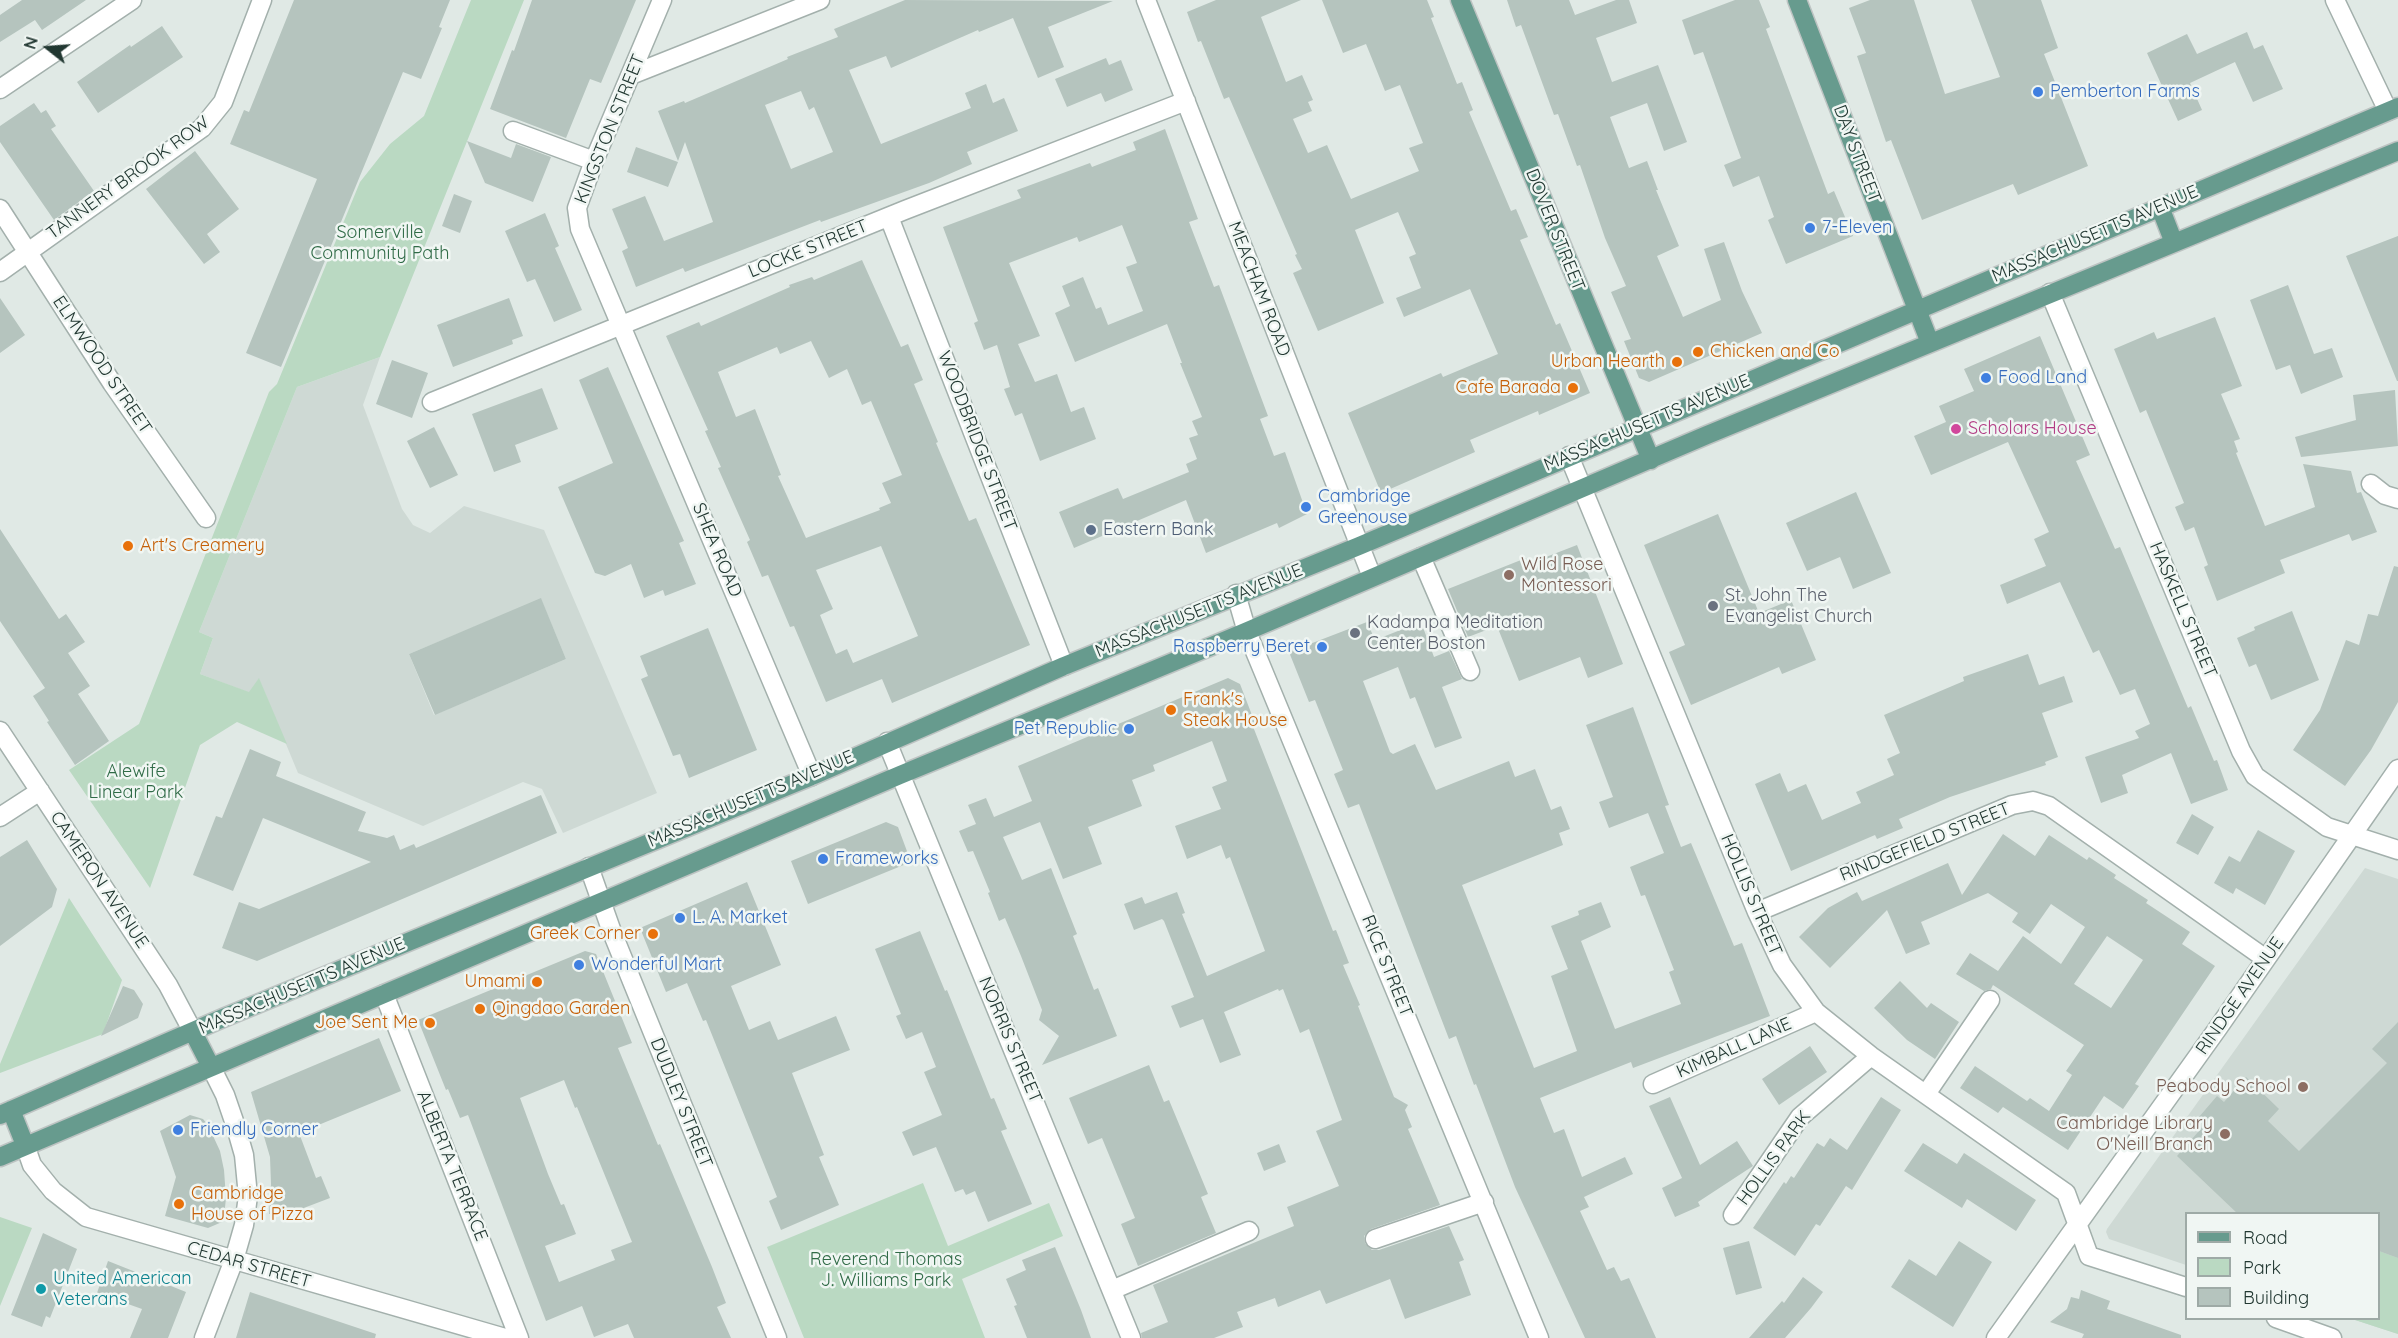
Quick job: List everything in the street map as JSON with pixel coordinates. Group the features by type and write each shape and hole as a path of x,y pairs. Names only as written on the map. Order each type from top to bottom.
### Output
{"main road":[{"name":"DOVER STREET","path":"1460,0 1651,460"},
{"name":"DAY STREET","path":"1797,0 1929,343"},
{"name":"MASSACHUSETTS AVENUE","path":"5,1112 781,786 812,776 1064,666 1236,594 1359,546 2393,109"},
{"name":"MASSACHUSETTS AVENUE","path":"0,1157 900,775 1247,632 1372,577 1929,343 2398,151"},
{"path":"2160,207 2174,243"},
{"path":"193,1032 212,1067"},
{"path":"5,1112 25,1145"}],"street":[{"path":"0,89 132,0"},
{"name":"TANNERY BROOK ROW","path":"0,272 202,128 223,102 262,0"},
{"name":"KINGSTON STREET","path":"622,324 580,229 577,208 594,161 662,0"},
{"path":"631,75 820,0"},
{"name":"MEACHAM ROAD","path":"1146,0 1372,577"},
{"path":"2335,0 2393,109"},
{"name":"LOCKE STREET","path":"432,402 889,217 1186,101"},
{"path":"513,131 594,161"},
{"name":"ELMWOOD STREET","path":"0,209 112,383 206,518"},
{"name":"WOODBRIDGE STREET","path":"889,217 1064,666"},
{"name":"HASKELL STREET","path":"2050,293 2241,751 2255,776 2327,827 2398,850"},
{"name":"SHEA ROAD","path":"622,324 812,776"},
{"name":"HOLLIS STREET","path":"1569,456 1757,912 1782,965 1816,1011 1871,1056 2066,1193 2089,1256 2185,1286"},
{"path":"2371,484 2385,495 2398,499"},
{"path":"1421,557 1470,671"},
{"name":"RICE STREET","path":"1236,594 1247,632 1539,1338"},
{"name":"CAMERON AVENUE","path":"0,731 168,985 193,1032"},
{"name":"NORRIS STREET","path":"887,742 1131,1338"},
{"name":"RINDGE AVENUE","path":"1996,1338 2398,769"},
{"path":"0,818 39,791"},
{"name":"RINDGEFIELD STREET","path":"1757,912 2012,805 2033,801 2049,806 2266,958"},
{"name":"DUDLEY STREET","path":"589,867 777,1338"},
{"name":"ALBERTA TERRACE","path":"384,994 519,1338"},
{"path":"1926,1094 1990,1000"},
{"name":"KIMBALL LANE","path":"1653,1084 1816,1011"},
{"name":"HOLLIS PARK","path":"1733,1215 1800,1117 1871,1056"},
{"path":"204,1338 234,1260 247,1211 247,1174 236,1126 212,1067"},
{"name":"CEDAR STREET","path":"25,1145 33,1165 53,1191 86,1217 505,1338"},
{"path":"1375,1239 1484,1202"},
{"path":"1112,1290 1249,1231"},
{"path":"2282,1320 2332,1338"}],"shaded area":[{"path":"380,357 363,405 402,509 413,525 430,533 464,506 544,530 657,793 563,833 542,789 523,782 423,826 298,773 259,679 250,693 200,674 213,638 199,632 297,387","holes":["541,599 566,659 434,715 409,654"]},
{"name":"Peabody School","path":"2365,868 2398,879 2398,1334 2355,1320 2380,1320 2380,1212 2185,1212 2185,1265 2109,1239 2107,1229"}],"green space":[{"path":"471,0 524,0 380,357 297,387 199,632 213,638 200,674 249,692 259,678 287,744 237,722 200,745 150,888 69,770 139,724 269,392 277,384 360,182 390,144 424,116"},
{"path":"69,898 122,980 103,1034 0,1073 0,1064"},
{"name":"Reverend Thomas J. Williams Park","path":"923,1183 948,1246 1049,1203 1063,1236 962,1279 985,1338 804,1338 767,1247"},
{"path":"0,1217 32,1228 0,1306"},
{"path":"2380,1251 2398,1258 2398,1334 2355,1320 2380,1320"}],"building":[{"path":"22,0 86,0 42,30 35,20 0,42 0,15"},
{"path":"294,0 450,0 439,27 442,28 421,79 403,72 281,367 246,353 317,179 230,144 244,110 249,112"},
{"path":"532,0 636,0 601,83 590,79 566,138 490,109"},
{"path":"905,0 1113,1 1048,27 1064,67 1038,78 1013,18 979,32 978,30 891,68 886,56 849,70 881,144 971,108 965,93 986,84 993,103 1004,98 1018,131 967,152 972,164 929,183 821,222 820,220 685,272 683,268 636,287 622,251 628,248 612,209 645,196 664,241 713,222 685,142 678,161 658,111 684,101 685,103 788,59 787,57 838,37 834,29","holes":["801,91 809,110 814,107 833,152 791,169 765,105"]},
{"path":"1216,0 1301,0 1261,17 1286,82 1302,75 1313,100 1308,102 1312,111 1293,119 1308,153 1327,145 1351,199 1419,171 1409,148 1423,143 1400,85 1385,91 1366,44 1343,53 1322,0 1427,0 1434,17 1431,18 1457,84 1462,82 1473,110 1469,112 1511,211 1516,209 1528,237 1520,240 1556,325 1560,323 1590,393 1539,415 1538,411 1470,440 1475,452 1381,493 1348,413 1441,373 1443,377 1498,354 1470,289 1404,317 1396,298 1421,288 1409,257 1416,254 1398,212 1355,230 1384,303 1318,331 1293,273 1302,269 1295,255 1297,254 1229,97 1224,99 1187,12"},
{"path":"1507,0 1569,0 1575,15 1616,0 1629,0 1637,23 1596,38 1612,82 1658,65 1687,142 1664,151 1647,103 1610,117 1629,168 1647,161 1679,246 1657,256 1683,317 1721,300 1704,249 1724,242 1742,291 1762,333 1649,382 1639,378 1624,341 1631,339 1611,292 1626,286 1605,238 1580,165 1577,166 1558,114 1554,115 1521,25 1516,27"},
{"path":"1735,0 1759,0 1770,27 1766,29 1828,194 1834,191 1853,236 1786,264 1768,220 1774,217 1759,176 1733,187 1724,165 1741,158 1703,52 1694,55 1682,20"},
{"path":"1870,0 1914,0 1945,94 2000,77 1971,0 2041,0 2058,48 2044,54 2088,166 2018,195 2013,184 1922,220 1891,140 1886,142 1857,56 1866,53 1849,8"},
{"path":"162,26 183,57 98,113 77,82"},
{"path":"2247,32 2254,49 2263,45 2283,89 2253,102 2235,62 2190,83 2202,110 2178,121 2147,53 2187,34 2197,54"},
{"path":"1106,58 1109,65 1121,60 1133,90 1105,102 1101,93 1067,107 1055,79"},
{"path":"34,103 41,113 46,110 56,126 51,129 94,191 54,220 0,142 0,126"},
{"path":"1165,129 1198,219 1189,222 1214,287 1219,285 1268,416 1260,419 1274,456 1285,452 1307,514 1279,528 1277,523 1206,553 1186,500 1074,548 1059,512 1118,488 1123,499 1189,472 1186,464 1197,459 1189,438 1198,435 1192,421 1202,417 1167,324 1075,362 1055,313 1070,306 1062,286 1083,277 1096,309 1101,307 1108,325 1143,311 1126,267 1137,263 1122,225 1079,242 1077,237 1009,263 1040,336 1018,344 1035,382 1057,374 1071,412 1084,407 1096,439 1040,461 1022,413 1015,416 1004,389 1010,387 997,345 984,350 974,323 978,321 943,227 1021,198 1017,190 1090,163 1092,167 1136,150 1133,142"},
{"path":"467,141 511,158 516,144 551,157 533,202 485,183"},
{"path":"636,147 678,162 668,187 627,172"},
{"path":"195,151 239,209 207,234 220,252 204,264 146,189"},
{"path":"454,194 472,201 460,233 442,226"},
{"path":"545,213 559,246 555,248 582,310 554,322 535,279 527,282 505,231"},
{"path":"2398,236 2398,381 2397,381 2346,256"},
{"path":"862,260 901,347 908,344 923,380 914,384 938,442 936,443 969,521 976,518 1030,645 892,703 882,679 826,702 794,626 790,627 768,575 762,577 747,542 750,540 718,468 721,467 705,431 708,430 666,336 699,322 701,326 790,287 789,285 812,277 814,280","holes":["811,341 829,378 847,369 862,405 871,401 902,475 882,483 891,503 879,508 880,510 806,538 778,476 781,475 755,409 736,417 718,372 777,347 780,354","881,546 918,636 853,663 847,649 836,654 820,615 833,609 816,570"]},
{"path":"2288,285 2314,354 2332,348 2343,377 2301,394 2290,365 2276,370 2250,300"},
{"path":"0,298 25,335 0,353"},
{"path":"509,298 523,336 512,340 513,344 453,367 437,325"},
{"path":"2215,317 2242,386 2221,394 2240,439 2234,441 2238,452 2236,453 2265,526 2315,507 2303,464 2351,471 2357,493 2361,492 2377,532 2352,541 2349,534 2280,560 2285,573 2217,601 2204,567 2208,565 2194,527 2185,531 2175,507 2184,503 2146,410 2140,413 2114,349 2154,332 2157,339"},
{"path":"2040,336 2090,455 2076,461 2115,549 2120,547 2188,708 2191,706 2214,761 2217,760 2228,790 2191,804 2171,753 2122,775 2128,793 2101,803 2085,757 2139,738 2135,731 2150,724 2135,689 2120,695 2099,650 2093,653 2060,582 2007,604 2000,585 2046,566 2034,539 2049,532 2008,442 1931,475 1914,436 1946,422 1939,406 1974,391 1964,369"},
{"path":"392,360 428,373 412,418 376,404"},
{"path":"608,367 684,541 679,543 696,584 665,596 663,590 644,598 631,564 605,576 595,573 558,487 613,463 579,380"},
{"path":"542,388 558,429 515,445 521,462 494,472 472,414"},
{"path":"2395,390 2398,446 2301,457 2295,437 2356,420 2353,395"},
{"path":"434,427 458,475 430,488 407,441"},
{"path":"1856,492 1891,573 1853,589 1840,557 1807,571 1786,523"},
{"name":"St. John The Evangelist Church","path":"1718,514 1759,613 1791,600 1816,660 1782,674 1779,667 1691,705 1669,652 1685,645 1644,545"},
{"path":"0,529 59,619 66,614 85,642 68,653 90,686 78,694 109,741 75,765 33,696 45,688 0,621"},
{"path":"1577,545 1623,664 1588,678 1580,657 1519,681 1497,626 1468,637 1448,589 1526,558 1528,564"},
{"path":"2394,566 2398,567 2398,702 2371,750 2345,786 2293,750 2320,710 2346,640 2359,645 2368,614 2378,616"},
{"path":"541,598 566,659 435,715 409,654"},
{"path":"2292,611 2319,680 2271,700 2256,664 2249,667 2237,638 2255,630 2254,627"},
{"path":"1367,622 1375,640 1421,622 1434,657 1449,651 1462,679 1442,687 1462,738 1435,748 1415,697 1410,699 1398,667 1363,681 1390,752 1393,754 1415,744 1436,790 1509,761 1515,777 1535,769 1551,810 1561,806 1570,829 1559,833 1563,845 1462,885 1534,1068 1577,1051 1551,976 1568,969 1551,926 1579,915 1578,911 1601,902 1611,927 1581,941 1615,1029 1681,1004 1669,972 1674,970 1645,895 1641,896 1630,867 1664,853 1648,813 1609,828 1599,802 1613,797 1586,725 1633,707 1669,805 1665,806 1681,847 1691,843 1734,946 1742,943 1770,1016 1633,1068 1631,1062 1540,1098 1554,1133 1564,1129 1582,1177 1625,1157 1633,1174 1584,1197 1589,1207 1580,1211 1607,1270 1614,1267 1621,1281 1629,1278 1656,1338 1585,1338 1515,1187 1456,1036 1449,1039 1359,804 1348,808 1334,774 1343,770 1315,700 1309,702 1289,652"},
{"path":"708,628 757,750 689,778 680,754 673,756 641,679 648,676 640,656"},
{"path":"2028,654 2039,685 2064,676 2073,702 2042,713 2058,757 2045,762 2046,765 1950,797 1899,819 1903,828 1877,839 1875,835 1791,871 1755,784 1780,773 1788,792 1806,784 1822,820 1861,803 1856,792 1894,775 1887,759 1900,753 1884,715 1964,681 1963,677"},
{"path":"1228,678 1240,684 1255,723 1252,724 1333,931 1336,930 1349,963 1343,965 1394,1097 1408,1105 1405,1110 1412,1127 1408,1129 1440,1205 1371,1229 1364,1236 1365,1243 1372,1250 1379,1250 1449,1226 1464,1260 1459,1262 1471,1295 1405,1319 1390,1279 1326,1304 1320,1290 1278,1307 1275,1298 1237,1312 1243,1327 1214,1338 1142,1338 1141,1333 1168,1322 1153,1285 1294,1226 1287,1207 1339,1186 1316,1131 1342,1120 1309,1029 1300,1033 1283,989 1279,991 1278,989 1224,1012 1241,1055 1220,1063 1203,1019 1180,1028 1171,1006 1194,997 1164,921 1162,919 1134,930 1124,904 1142,897 1145,904 1177,892 1185,913 1182,914 1207,976 1265,951 1230,857 1226,859 1221,845 1187,859 1175,826 1221,809 1212,787 1227,781 1212,741 1153,765 1155,771 1132,780 1142,806 1088,827 1102,864 1063,879 1040,822 1003,837 1022,880 1051,868 1077,934 1073,936 1094,990 1098,988 1117,1036 1042,1065 1059,1036 1039,1020 1042,1010 1005,918 999,921 973,851 968,852 959,831 976,824 968,805 986,798 994,817 1032,801 1018,766"},
{"path":"250,749 281,762 276,776 366,812 358,831 387,838 394,835 400,850 414,844 416,848 541,795 557,833 257,961 222,948 239,902 259,909 371,862 263,818 233,891 193,875 216,816 222,818"},
{"path":"2192,814 2214,827 2198,855 2176,843"},
{"path":"886,822 898,827 911,862 808,904 791,861"},
{"path":"2258,830 2295,851 2265,905 2236,888 2233,894 2214,883 2229,856 2240,862"},
{"path":"2003,834 2035,856 2049,835 2087,860 2089,857 2116,875 2114,878 2148,900 2146,903 2190,932 2182,944 2215,966 2135,1084 2139,1086 2123,1109 2104,1096 2068,1150 2003,1107 1998,1113 1960,1088 1975,1066 2027,1101 2030,1098 2049,1111 2072,1075 2066,1071 2084,1045 1993,985 1991,989 1984,991 1956,974 1970,953 1998,971 2023,936 2061,964 2085,927 2051,904 2030,934 2012,922 2018,913 1988,893 1921,922 1930,944 1906,954 1887,910 1830,968 1799,937 1828,908 1857,892 1862,901 1948,863 1962,895","holes":["2107,936 2143,960 2111,1008 2074,984"]},
{"path":"27,840 57,889 52,907 0,946 0,857"},
{"path":"747,882 781,965 731,986 749,1030 770,1021 778,1040 836,1016 850,1050 792,1073 824,1155 819,1157 839,1205 781,1230 769,1201 777,1197 706,1020 703,1021 687,983 666,992 640,928"},
{"path":"920,931 945,991 947,990 991,1099 994,1098 1007,1129 1001,1131 1032,1204 988,1222 975,1191 966,1195 963,1189 955,1192 936,1147 913,1156 902,1132 942,1115 924,1072 936,1067 922,1032 906,1039 896,1016 901,1014 875,949"},
{"path":"585,951 596,954 632,1043 618,1048 712,1267 726,1303 717,1307 731,1338 634,1338 628,1324 594,1337 582,1306 546,1321 468,1115 460,1118 448,1089 446,1090 418,1020","holes":["564,1080 575,1108 577,1107 632,1242 611,1250 615,1260 559,1282 545,1246 576,1234 564,1204 561,1205 548,1174 520,1098"]},
{"path":"1900,981 1927,1008 1931,1003 1959,1022 1935,1059 1907,1040 1874,1008"},
{"path":"123,986 134,990 143,1004 138,1018 101,1036"},
{"path":"2398,1022 2398,1258 2380,1251 2380,1212 2236,1212 2177,1156 2206,1123 2199,1117 2217,1096 2224,1102 2246,1077 2279,1109 2268,1121 2299,1151 2387,1063 2372,1049"},
{"path":"379,1038 401,1091 299,1133 316,1178 321,1176 330,1198 288,1214 269,1214 270,1157 251,1092"},
{"path":"1810,1046 1827,1072 1779,1105 1762,1079"},
{"path":"1149,1065 1164,1102 1169,1100 1208,1194 1201,1197 1216,1233 1138,1266 1121,1224 1135,1218 1102,1138 1088,1144 1069,1098"},
{"path":"1670,1097 1700,1165 1737,1141 1753,1166 1698,1202 1700,1206 1675,1217 1662,1188 1682,1178 1649,1106"},
{"path":"1881,1097 1901,1110 1852,1190 1846,1186 1820,1226 1816,1224 1795,1256 1753,1228 1784,1182 1786,1184 1791,1176 1794,1178 1817,1143 1824,1147 1830,1138 1847,1150"},
{"path":"190,1115 203,1119 208,1125 220,1151 224,1170 226,1198 224,1217 222,1222 208,1228 165,1216 176,1177 160,1131"},
{"path":"1923,1143 1957,1164 1964,1153 2036,1200 2016,1231 1967,1199 1962,1208 1904,1171"},
{"path":"1279,1144 1286,1162 1264,1171 1257,1153"},
{"name":"United American Veterans","path":"43,1233 77,1249 50,1318 46,1316 42,1327 11,1315"},
{"path":"1749,1241 1762,1288 1736,1295 1723,1248"},
{"path":"1959,1241 1992,1262 1953,1327 1891,1287 1909,1259 1936,1276"},
{"path":"1055,1247 1091,1338 1027,1338 1014,1306 1017,1305 1006,1279 1026,1270 1022,1260"},
{"path":"108,1261 186,1292 168,1338 130,1338 142,1309 97,1293"},
{"path":"1803,1277 1823,1292 1785,1338 1749,1338 1782,1301 1784,1303"},
{"path":"2081,1290 2110,1301 2107,1309 2181,1335 2181,1338 2082,1338 2084,1334 2050,1322 2067,1309 2071,1297 2079,1299"},
{"path":"250,1292 376,1334 375,1338 236,1338"}],"place":[{"name":"Pemberton Farms","path":"2038,92"},
{"name":"7-Eleven","path":"1810,228"},
{"name":"Chicken and Co","path":"1698,352"},
{"name":"Urban Hearth","path":"1677,362"},
{"name":"Food Land","path":"1986,378"},
{"name":"Cafe Barada","path":"1573,388"},
{"name":"Scholars House","path":"1956,429"},
{"name":"Cambridge Greenouse","path":"1306,507"},
{"name":"Eastern Bank","path":"1091,530"},
{"name":"Art's Creamery","path":"128,546"},
{"name":"Wild Rose Montessori","path":"1509,575"},
{"name":"St. John The Evangelist Church","path":"1713,606"},
{"name":"Kadampa Meditation Center Boston","path":"1355,633"},
{"name":"Raspberry Beret","path":"1322,647"},
{"name":"Frank's Steak House","path":"1171,710"},
{"name":"Pet Republic","path":"1129,729"},
{"name":"Frameworks","path":"823,859"},
{"name":"L. A. Market","path":"680,918"},
{"name":"Greek Corner","path":"653,934"},
{"name":"Wonderful Mart","path":"579,965"},
{"name":"Umami","path":"537,982"},
{"name":"Qingdao Garden","path":"480,1009"},
{"name":"Joe Sent Me","path":"430,1023"},
{"name":"Peabody School","path":"2303,1087"},
{"name":"Friendly Corner","path":"178,1130"},
{"name":"Cambridge Library O'Neill Branch","path":"2225,1134"},
{"name":"Cambridge House of Pizza","path":"179,1204"},
{"name":"United American Veterans","path":"41,1289"}],"park label":[{"name":"Somerville Community Path","path":"380,243"},
{"name":"Alewife Linear Park","path":"136,782"}]}
